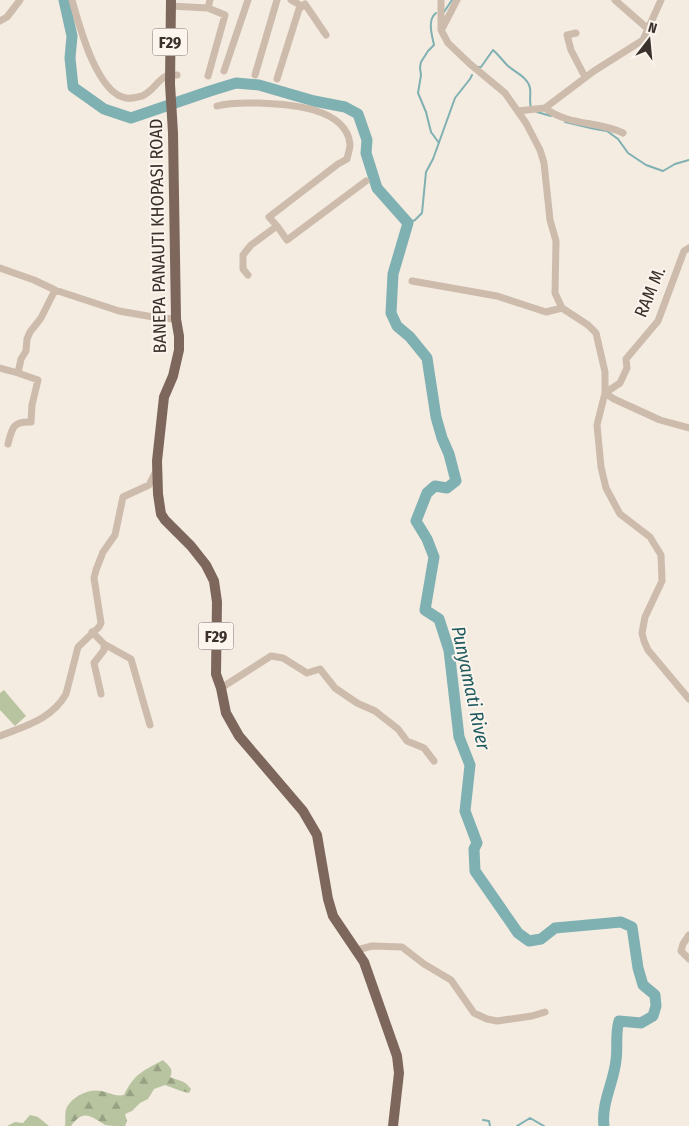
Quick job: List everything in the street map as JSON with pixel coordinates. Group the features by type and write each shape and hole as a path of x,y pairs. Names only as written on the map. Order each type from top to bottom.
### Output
{"main road":[{"name":"F29","path":"171,3 172,78"},
{"name":"BANEPA PANAUTI KHOPASI ROAD","path":"172,78 176,319 179,350 173,376 164,397 157,471 161,514 192,546 206,565 214,581 217,602 216,674 226,712 239,736 303,811 317,835 333,916 364,962 397,1056 399,1073 393,1126"}],"street":[{"path":"0,21 7,16 20,0"},
{"path":"72,0 95,68 114,93 127,99 142,96 152,90 166,76 172,78"},
{"path":"208,8 210,0"},
{"path":"224,71 248,0"},
{"path":"255,75 277,0"},
{"path":"291,0 302,6 304,4 326,35"},
{"path":"441,0 441,30 448,43 505,93 520,110 540,150 544,163 550,220 556,241 555,292 562,308 596,333 606,372 598,425 601,467 606,488 620,514 650,538 661,554 662,581 645,617 642,633 644,641 648,650 689,699"},
{"path":"441,30 457,0"},
{"path":"614,0 648,29"},
{"path":"542,109 618,54 644,40 661,0"},
{"path":"171,3 208,8 225,15 208,76"},
{"path":"277,80 299,9 302,6"},
{"path":"576,33 567,35 571,50 585,78"},
{"path":"217,106 228,103 278,103 299,107 325,113 338,121 346,132 350,144 347,159 269,217 287,240 366,181"},
{"path":"520,110 542,109 575,121 614,128 624,133"},
{"path":"248,275 243,270 243,255 251,245 277,226"},
{"name":"RAM M.","path":"604,393 620,383 627,368 626,359 658,321 684,251 689,248"},
{"path":"0,268 18,276 34,280 54,290 119,311 176,319"},
{"path":"412,281 497,296 546,312 562,308"},
{"path":"18,373 30,332 41,318 54,290"},
{"path":"0,368 38,380 32,405 31,422 22,421 16,424 10,433 8,444"},
{"path":"604,393 660,420 689,428"},
{"path":"0,736 37,722 63,701 78,646 99,627 94,578 103,552 115,535 123,497 150,485 157,471"},
{"path":"92,632 104,644 131,659 150,726"},
{"path":"101,694 94,663 104,650 104,644"},
{"path":"221,688 271,656 284,658 307,673 320,669 335,688 357,703 375,711 398,729 407,741 424,748 434,761"},
{"path":"689,935 681,948 681,951 689,959"},
{"path":"357,950 372,946 402,947 453,982 474,1013 487,1019 497,1021 532,1016 545,1012"}],"green space":[{"path":"4,690 26,716 15,726 0,710 0,693"},
{"path":"163,1060 171,1070 170,1077 186,1084 191,1089 189,1093 165,1085 154,1089 148,1099 125,1114 127,1121 125,1126 105,1125 91,1117 84,1116 80,1117 71,1126 65,1126 66,1109 69,1103 77,1097 86,1092 96,1090 115,1095 124,1095 135,1078"},
{"path":"30,1115 38,1117 49,1126 7,1126 15,1122 23,1123"}],"waterway":[{"name":"Punyamati River","path":"64,0 72,36 70,58 73,87 104,109 131,118 236,83 259,85 314,101 345,107 358,114 367,140 366,153 377,188 408,223 393,274 391,313 397,326 410,337 427,358 436,417 456,481 447,488 435,486 427,493 416,521 427,539 434,557 425,610 439,619 449,650 459,737 470,765 465,811 477,843 474,849 475,871 518,933 529,941 541,939 555,928 621,922 632,927 638,968 643,985 655,995 656,1006 653,1016 641,1023 619,1021 616,1060 604,1109 604,1126"},
{"path":"444,12 452,0"},
{"path":"436,13 431,24 434,45 421,62 418,93 426,112 431,132 439,143"},
{"path":"478,67 481,67 493,50 529,84 531,108"},
{"path":"408,223 415,220 422,213 426,172 433,159 455,98 472,75"},
{"path":"537,112 551,116"},
{"path":"565,122 607,131 618,139 628,153 646,165 663,171 675,164 689,160"},
{"path":"517,1126 530,1118 544,1126"},
{"path":"483,1120 489,1121 490,1126"}]}
